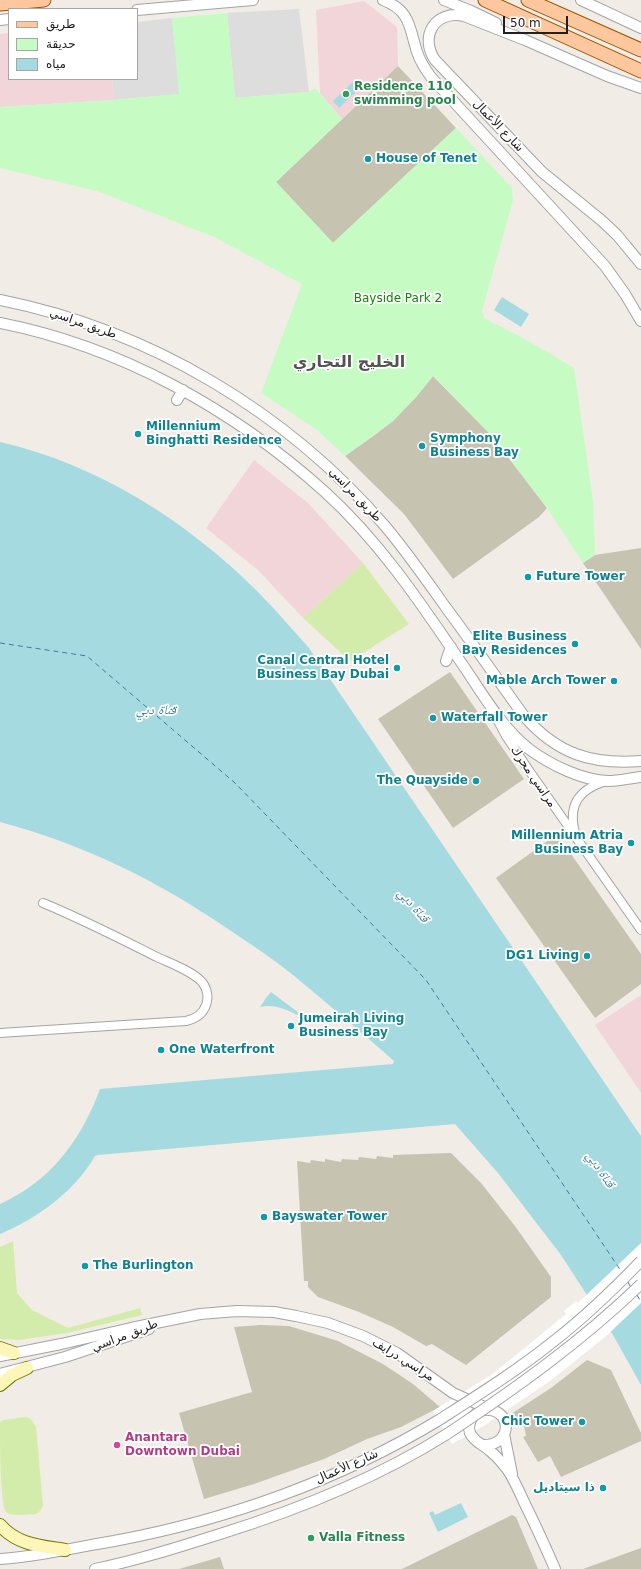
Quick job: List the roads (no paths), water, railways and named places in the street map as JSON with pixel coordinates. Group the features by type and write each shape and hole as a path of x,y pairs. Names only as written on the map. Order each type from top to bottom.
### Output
{"main road":[{"path":"0,4 44,0"},
{"path":"485,0 641,71"},
{"path":"528,0 641,50"},
{"path":"0,1348 14,1353"},
{"path":"0,1385 12,1375 27,1368"},
{"path":"0,1525 9,1534 22,1542 65,1550"}],"street":[{"path":"138,10 253,0"},
{"name":"شارع الأعمال","path":"383,0 397,8 408,20 418,54 431,77 605,266 625,294 641,321"},
{"path":"444,0 494,21 526,40 607,76 641,88"},
{"path":"581,0 641,28"},
{"name":"شارع الأعمال","path":"526,40 464,16 455,14 440,19 434,24 428,38 431,54 435,60 542,172 601,220 617,235 641,264"},
{"name":"طريق مراسي","path":"0,300 66,317 107,331 151,350 208,379 266,417 326,466 385,526 419,570 524,716 537,730 562,748 586,758 611,762 641,762"},
{"name":"طريق مراسي","path":"0,323 28,329 83,346 136,367 183,390 212,407 259,439 294,465 352,518 403,578 493,708 516,736 529,748 544,759 576,774 608,781 641,777"},
{"path":"177,400 183,390"},
{"path":"446,661 451,647"},
{"name":"مراسي محرك","path":"493,708 511,745 641,930"},
{"name":"مراسي محرك","path":"579,842 572,820 576,802 581,794 588,788 608,781"},
{"path":"0,1033 186,1021 191,1020 200,1014 206,1006 208,995 201,981 129,942 43,903"},
{"name":"شارع الأعمال","path":"0,1559 65,1550 140,1536 260,1502 305,1486 370,1458 439,1420 490,1388 555,1340 587,1313 641,1261"},
{"name":"شارع الأعمال","path":"95,1569 181,1547 268,1518 379,1472 427,1447 515,1387 570,1346 618,1306 641,1284"},
{"name":"مراسي درايف","path":"163,1322 200,1314 237,1311 274,1312 310,1318 346,1329 380,1344 412,1363 453,1393 489,1409"},
{"name":"طريق مراسي","path":"0,1356 163,1322"},
{"name":"طريق مراسي","path":"0,1374 65,1357 134,1335 163,1322"},
{"name":"مراسي درايف","path":"453,1393 463,1409 469,1426"},
{"path":"514,1480 500,1461 473,1438 469,1426 470,1422 480,1411 489,1409 495,1411 503,1418 505,1423 504,1434 514,1480 554,1569"},
{"path":"483,1445 496,1443 504,1434"}],"water":[{"name":"Residence 110 swimming pool","path":"354,81 360,88 339,108 333,101"},
{"path":"502,297 529,314 521,327 494,310"},
{"name":"قناة دبي","path":"0,442 36,452 72,465 140,499 202,542 231,566 271,606 309,648 641,1136 641,1385 613,1335 561,1255 498,1173 455,1124 98,1155 95,1156 77,1181 54,1202 28,1220 0,1234 0,1204 18,1195 34,1184 62,1157 84,1125 100,1089 393,1064 394,1061 285,969 239,936 176,896 92,853 32,831 0,822"},
{"path":"271,992 299,1013 297,1015 275,1007 260,1007"},
{"path":"461,1503 468,1517 438,1532 429,1513 433,1511 435,1515"}],"place":[{"name":"Residence 110 swimming pool","path":"346,94"},
{"name":"House of Tenet","path":"368,159"},
{"name":"Millennium Binghatti Residence","path":"138,434"},
{"name":"Symphony Business Bay","path":"422,446"},
{"name":"Future Tower","path":"528,577"},
{"name":"Elite Business Bay Residences","path":"575,644"},
{"name":"Canal Central Hotel Business Bay Dubai","path":"397,668"},
{"name":"Mable Arch Tower","path":"614,681"},
{"name":"Waterfall Tower","path":"433,718"},
{"name":"The Quayside","path":"476,781"},
{"name":"Millennium Atria Business Bay","path":"631,843"},
{"name":"DG1 Living","path":"587,956"},
{"name":"Jumeirah Living Business Bay","path":"291,1026"},
{"name":"One Waterfront","path":"161,1050"},
{"name":"Bayswater Tower","path":"264,1217"},
{"name":"The Burlington","path":"85,1266"},
{"name":"Chic Tower","path":"582,1422"},
{"name":"Anantara Downtown Dubai","path":"117,1445"},
{"name":"ذا سيتاديل","path":"603,1488"},
{"name":"Valla Fitness","path":"311,1538"}],"district":[{"name":"الخليج التجاري","path":"349,363"}],"park label":[{"name":"Bayside Park 2","path":"398,299"}]}
